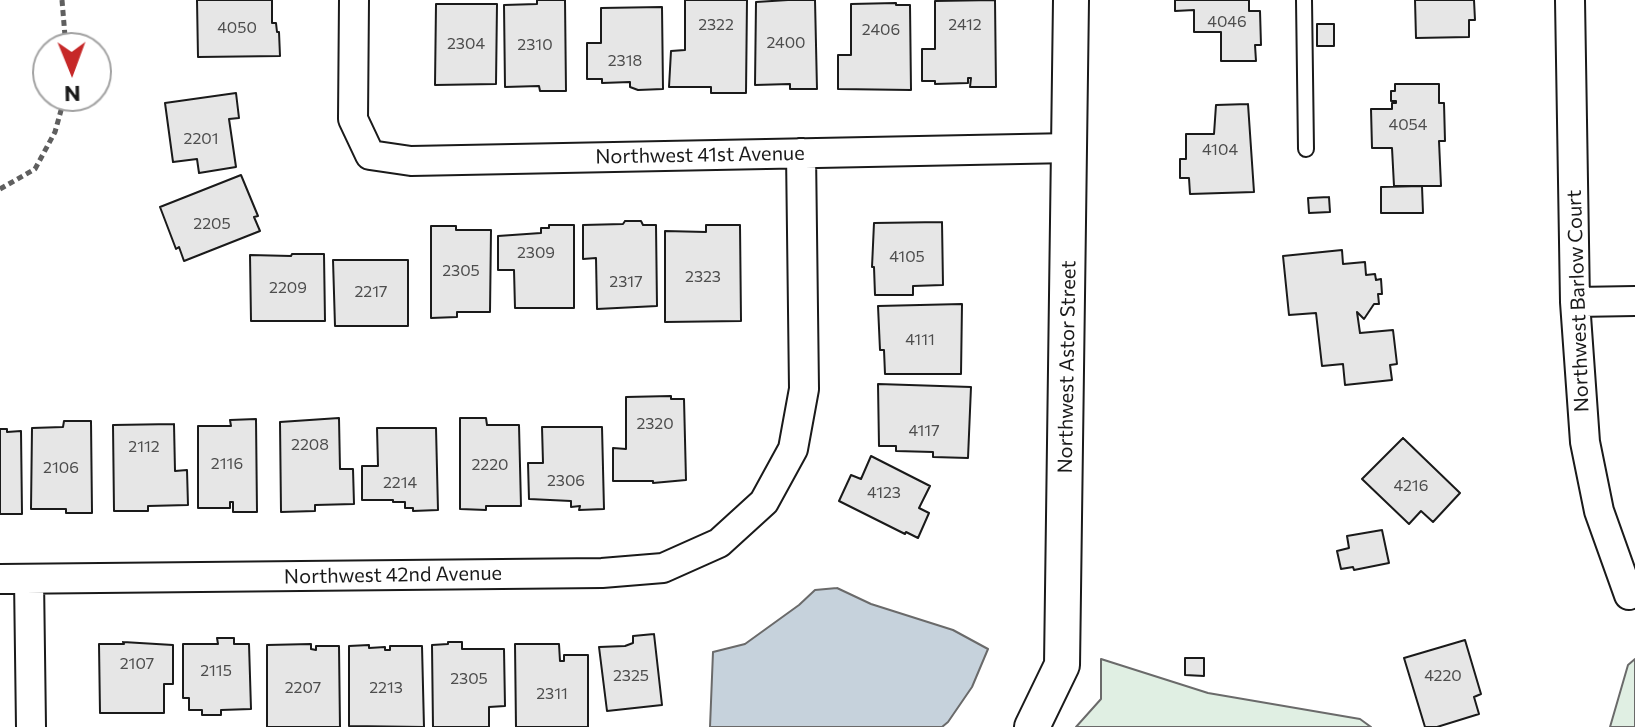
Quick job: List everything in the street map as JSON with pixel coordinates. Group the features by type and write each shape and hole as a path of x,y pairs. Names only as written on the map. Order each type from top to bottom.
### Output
{"street":[{"name":"Northwest 41st Avenue","path":"354,0 353,119 370,155 411,161 1071,148"},
{"name":"Northwest Astor Street","path":"1032,727 1062,665 1071,0"},
{"name":"Northwest Barlow Court","path":"1570,0 1575,302 1585,442 1599,511 1629,595"},
{"name":"Northwest 42nd Avenue","path":"0,579 602,573 663,568 719,543 764,502 793,449 804,389 801,153"},
{"path":"1575,302 1635,301"},
{"path":"29,579 31,727"}],"lane":[{"path":"1304,0 1306,149"}],"path":[{"path":"62,0 65,32"},
{"path":"0,189 35,169 55,132 61,112"}],"green space":[{"path":"1101,659 1208,693 1360,719 1371,727 1076,727 1101,699"},
{"path":"1635,659 1635,727 1610,727 1628,665"}],"shaded area":[{"path":"837,588 871,604 953,630 988,649 972,687 948,722 942,727 710,727 713,652 745,644 815,590"}],"building":[{"path":"197,0 272,0 272,23 276,23 279,32 280,56 198,57"},
{"path":"537,0 565,0 566,91 540,91 539,86 505,87 504,5 537,4"},
{"path":"685,0 747,0 746,93 711,93 711,87 669,87 671,51 685,50"},
{"path":"815,0 817,89 790,89 790,84 755,85 756,2"},
{"path":"995,0 996,87 970,87 971,78 968,78 968,83 935,84 935,81 922,81 922,49 935,49 935,1"},
{"path":"1175,0 1249,0 1249,11 1260,11 1261,45 1255,45 1256,61 1221,61 1221,32 1194,32 1194,10 1175,11"},
{"path":"1415,0 1474,0 1475,20 1469,20 1469,37 1416,38"},
{"path":"436,4 497,4 496,84 435,85"},
{"path":"851,4 910,5 911,90 838,89 838,55 851,55"},
{"path":"662,7 663,89 638,90 630,87 630,82 602,83 602,79 587,79 587,43 601,43 601,8"},
{"path":"1317,24 1334,24 1334,46 1317,46"},
{"path":"1395,84 1439,84 1439,103 1444,103 1445,141 1439,141 1441,186 1394,186 1392,148 1372,148 1371,109 1392,109 1392,103 1396,103 1391,101"},
{"path":"236,93 239,118 229,119 236,167 199,173 197,159 173,162 165,103"},
{"path":"1248,104 1254,192 1190,194 1189,178 1180,178 1180,159 1186,159 1186,134 1214,134 1216,105"},
{"path":"241,175 258,216 254,217 260,231 184,261 179,247 176,249 160,207"},
{"path":"1422,186 1423,213 1381,213 1381,187"},
{"path":"1329,197 1330,212 1309,213 1308,198"},
{"path":"625,221 656,225 657,306 597,309 596,258 583,259 583,225 623,224"},
{"path":"942,222 943,285 913,286 913,295 875,295 872,267 874,223"},
{"path":"549,225 574,225 574,308 515,308 514,270 498,270 498,236 541,233 541,228 549,228"},
{"path":"706,225 740,225 741,321 665,322 665,231 706,232"},
{"path":"431,226 491,230 490,312 457,312 457,317 431,318"},
{"path":"1342,250 1343,264 1365,262 1366,275 1375,274 1376,280 1381,279 1379,304 1374,304 1364,319 1357,312 1360,333 1393,330 1397,364 1390,365 1392,380 1345,385 1343,364 1322,366 1316,313 1289,315 1283,256"},
{"path":"324,254 325,321 251,321 250,255"},
{"path":"333,260 408,260 408,326 335,326"},
{"path":"962,304 961,374 885,374 884,350 880,350 878,306"},
{"path":"878,384 971,387 968,458 933,457 933,452 896,451 896,446 879,446"},
{"path":"671,396 671,399 684,399 686,480 653,483 613,481 613,448 626,449 626,397"},
{"path":"339,418 340,469 353,469 354,504 315,505 315,511 281,512 280,422"},
{"path":"460,418 486,418 487,425 519,425 521,506 460,509"},
{"path":"256,419 257,512 233,512 233,502 230,502 230,508 198,508 198,426 231,426 230,420"},
{"path":"64,421 91,421 92,513 31,509 32,428 63,427"},
{"path":"174,424 175,471 187,470 188,505 148,506 148,511 114,511 113,425"},
{"path":"542,427 602,427 604,509 579,510 580,506 571,507 571,501 529,499 528,463 543,463"},
{"path":"377,428 436,428 438,510 413,511 413,508 405,508 405,502 362,500 362,466 378,466"},
{"path":"0,429 21,431 22,514 0,514"},
{"path":"1403,438 1460,493 1433,522 1421,511 1409,524 1362,479"},
{"path":"871,456 930,486 919,508 929,513 918,538 839,501 851,475 861,479"},
{"path":"1382,530 1389,563 1354,570 1353,567 1341,569 1337,551 1349,548 1347,536"},
{"path":"654,634 662,705 607,711 599,647 625,646 633,643 633,636"},
{"path":"217,638 234,638 234,644 249,644 251,709 221,710 221,715 202,715 202,710 189,710 189,698 183,698 183,644 218,644"},
{"path":"1465,640 1481,694 1474,697 1479,714 1437,727 1425,727 1404,658"},
{"path":"462,642 462,649 504,649 505,706 489,707 489,727 433,727 432,645"},
{"path":"99,644 173,645 173,684 164,684 164,713 100,713"},
{"path":"311,644 311,649 316,650 316,646 339,646 340,727 267,727 267,645"},
{"path":"515,644 559,644 560,661 564,661 564,655 588,655 588,727 516,727"},
{"path":"369,645 369,648 385,647 385,650 390,650 390,646 422,646 424,727 349,726 349,646"},
{"path":"1185,658 1204,658 1204,676 1185,675"}]}
